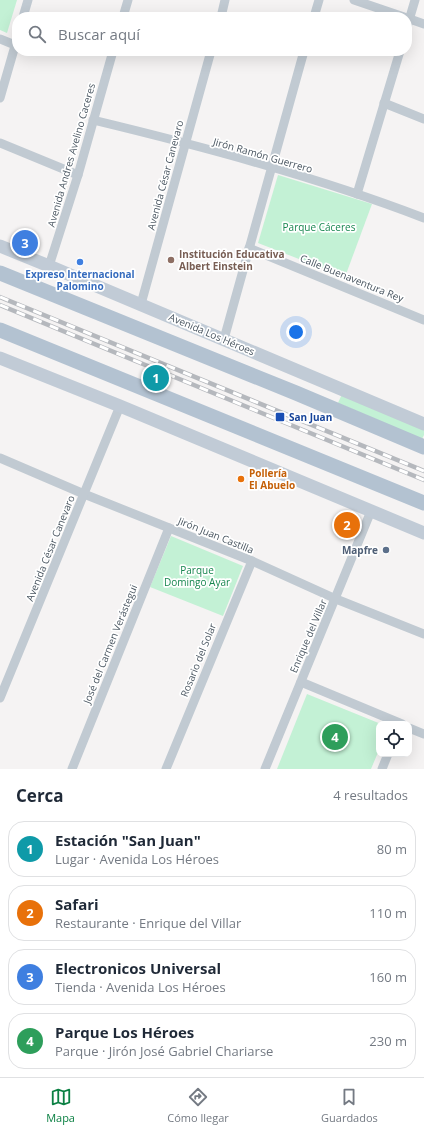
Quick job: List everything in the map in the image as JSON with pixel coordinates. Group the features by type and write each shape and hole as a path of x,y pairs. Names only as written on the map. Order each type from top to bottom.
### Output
{"main road":[{"path":"0,273 296,393 424,447"},
{"path":"0,330 424,503"}],"street":[{"path":"25,12 28,0"},
{"path":"124,12 128,0"},
{"path":"222,12 225,0"},
{"path":"315,12 319,0"},
{"path":"354,0 386,12"},
{"path":"410,12 415,0"},
{"path":"412,21 424,24"},
{"path":"0,39 12,41"},
{"path":"0,98 12,56"},
{"name":"Avenida Andres Avelino Caceres","path":"49,266 78,175 112,56"},
{"name":"Avenida César Canevaro","path":"141,304 210,56"},
{"path":"224,339 303,56"},
{"path":"357,194 398,56"},
{"path":"384,103 424,119"},
{"name":"Jirón Ramón Guerrero","path":"93,120 272,168 357,194 424,218"},
{"path":"0,143 78,175"},
{"name":"Avenida Los Héroes","path":"0,246 424,424"},
{"name":"Calle Buenaventura Rey","path":"249,248 424,320"},
{"path":"0,358 120,406 424,533"},
{"name":"Avenida César Canevaro","path":"0,698 120,406"},
{"name":"Jirón Juan Castilla","path":"1,461 252,561 336,599 424,634"},
{"name":"Enrique del Villar","path":"266,769 371,511"},
{"name":"José del Carmen Verástegui","path":"72,769 170,528"},
{"name":"Rosario del Solar","path":"166,769 252,561"},
{"path":"301,682 394,721"},
{"path":"412,729 424,734"},
{"path":"382,769 387,757"}],"green space":[{"path":"0,0 17,0 13,12 12,12 7,33 0,30"},
{"name":"Parque Cáceres","path":"278,175 372,204 345,277 258,243"},
{"path":"342,394 424,430 422,439 338,403"},
{"name":"Parque Domingo Ayar","path":"171,536 243,566 223,616 150,587"},
{"path":"307,694 376,722 376,757 371,769 277,769"}],"railway":[{"path":"0,297 424,471"},
{"path":"0,305 424,480"}],"place":[{"name":"Electronicos Universal","path":"25,243"},
{"name":"Institución Educativa Albert Einstein","path":"171,260"},
{"name":"Expreso Internacional Palomino","path":"80,262"},
{"name":"Estación \"San Juan\"","path":"156,378"},
{"name":"San Juan","path":"280,417"},
{"name":"Pollería El Abuelo","path":"241,479"},
{"name":"Safari","path":"347,525"},
{"name":"Mapfre","path":"386,550"},
{"name":"Parque Los Héroes","path":"335,737"}]}
